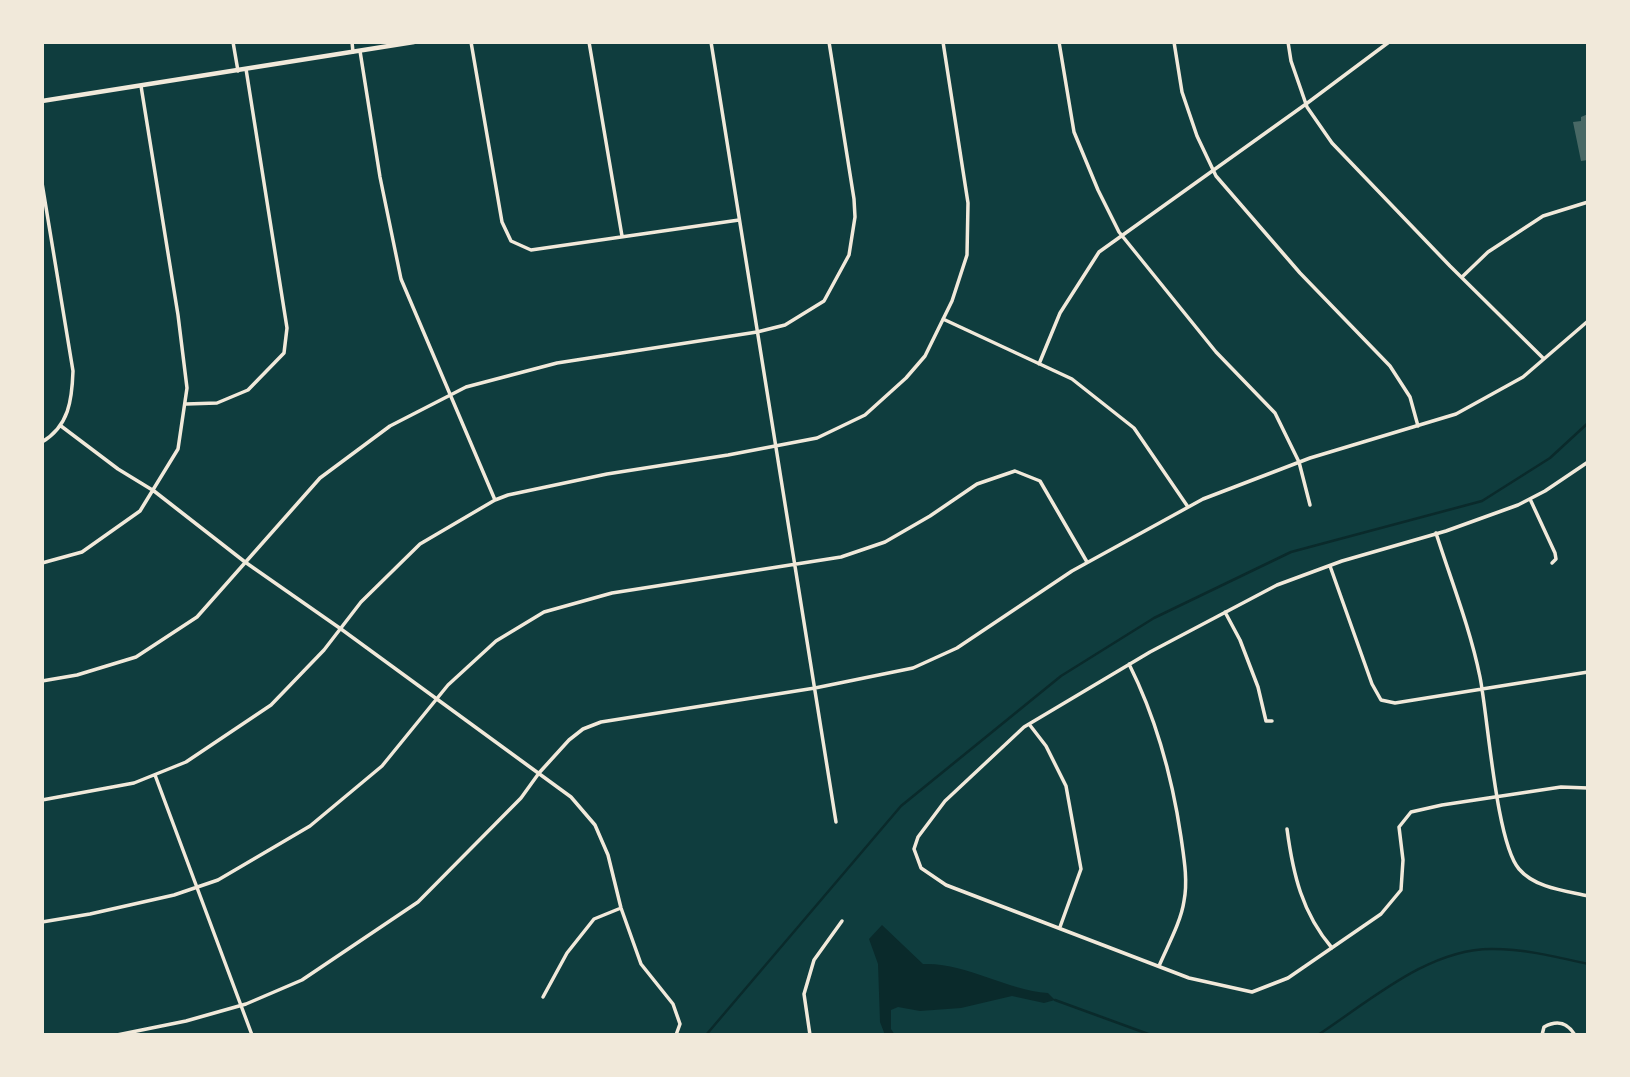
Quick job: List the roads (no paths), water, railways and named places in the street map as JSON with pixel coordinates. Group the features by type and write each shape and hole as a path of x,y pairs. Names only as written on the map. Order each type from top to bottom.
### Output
{"main road":[{"path":"42,101 414,42"}],"street":[{"path":"233,42 238,71"},
{"path":"352,42 353,52"},
{"path":"471,42 502,222 511,241 531,250 740,220"},
{"path":"589,42 622,236"},
{"path":"711,42 836,822"},
{"path":"42,681 77,675 136,657 197,617 320,478 390,426 466,387 557,363 757,332 785,325 824,300 849,255 855,218 829,42"},
{"path":"42,800 134,783 186,762 271,705 324,650 361,602 420,544 495,500 607,474 817,438 864,415 925,356 952,301 967,255 968,203 943,42"},
{"path":"1059,42 1074,132 1098,190 1122,235 1216,352 1275,413 1299,463 1310,505"},
{"path":"1174,42 1182,92 1197,136 1213,170 1300,273 1390,366 1410,397 1418,426"},
{"path":"1288,42 1306,104 1332,143 1543,358"},
{"path":"1039,364 1060,313 1099,252 1389,42"},
{"path":"360,51 380,177 401,279 495,500"},
{"path":"185,404 217,403 248,390 284,353 287,328 246,69"},
{"path":"42,563 82,552 140,511 178,449 187,388 141,86"},
{"path":"42,183 73,371 70,405 61,426 42,442"},
{"path":"1462,277 1488,252 1543,216 1588,202"},
{"path":"943,319 1072,379 1134,428 1188,507"},
{"path":"117,1035 186,1021 241,1005 302,979 418,902 521,798 539,772 583,729 601,722 815,688 913,668 946,653 1087,562 1203,499 1299,463 1457,414 1523,377 1588,321"},
{"path":"61,426 571,797 595,825 608,855 621,908 641,964 673,1004 680,1024 676,1035"},
{"path":"1588,462 1530,499 1436,533 1329,565 1277,585 1129,664 1029,724 945,801 918,836 914,849 921,868 946,886 1189,978 1252,992 1288,978 1381,914 1401,890 1403,860 1399,827 1411,812 1561,787 1588,788"},
{"path":"42,922 174,895 218,880 310,826 383,766 448,685 496,641 544,612 612,593 841,557 886,542 977,484 1016,471 1040,481 1087,562"},
{"path":"1530,499 1555,553 1556,559 1552,563"},
{"path":"1436,533 1476,663 1509,849 1520,870 1545,886 1588,895"},
{"path":"1329,565 1372,684 1381,700 1395,703 1588,672"},
{"path":"1225,612 1240,640 1258,687 1265,721 1272,721"},
{"path":"1129,664 1161,740 1169,771 1185,869 1184,902 1159,966"},
{"path":"1029,724 1046,746 1066,786 1081,869 1060,928"},
{"path":"155,775 252,1035"},
{"path":"1287,829 1300,898 1318,932 1332,948"},
{"path":"542,997 567,953 594,919 621,908"},
{"path":"810,1035 804,994 807,983 814,960 842,921"},
{"path":"1542,1035 1544,1027 1558,1023 1568,1025 1575,1035"}],"water":[{"path":"882,925 923,964 955,967 1016,987 1048,993 1055,1000 1044,1003 1012,996 961,1008 920,1011 898,1007 891,1010 891,1029 895,1035 885,1035 880,1022 878,964 869,939"}],"waterway":[{"path":"706,1035 901,806 1061,676 1154,618 1291,552 1482,501 1550,458 1588,423"},
{"path":"1318,1035 1401,979 1446,957 1469,951 1517,950 1588,964"},
{"path":"1055,1000 1151,1035"}]}
